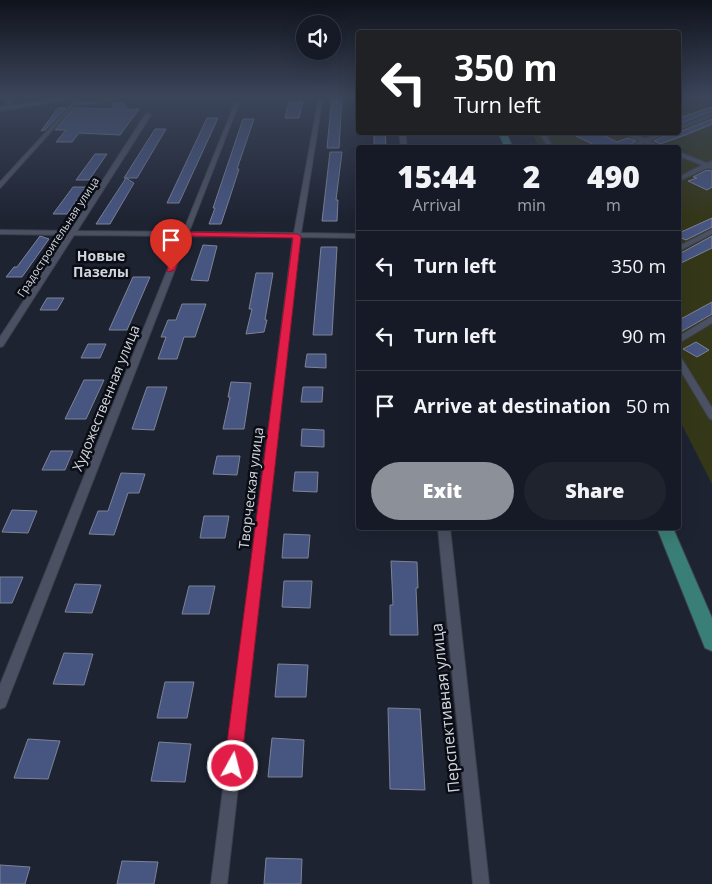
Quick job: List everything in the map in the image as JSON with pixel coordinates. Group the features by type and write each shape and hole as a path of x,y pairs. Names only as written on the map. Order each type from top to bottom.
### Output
{"main road":[{"path":"666,530 712,640"}],"street":[{"path":"1,183 42,137"},
{"name":"Градостроительная улица","path":"0,344 134,137"},
{"name":"Художественная улица","path":"0,702 223,137"},
{"name":"Творческая улица","path":"219,884 297,236 314,137"},
{"path":"636,137 655,145"},
{"path":"636,145 655,137"},
{"path":"681,155 711,165"},
{"path":"681,178 711,165"},
{"path":"681,247 712,231"},
{"path":"0,232 356,236"},
{"path":"681,339 712,319"},
{"path":"681,363 712,416"},
{"name":"Перспективная улица","path":"444,530 481,884"}],"green space":[{"path":"534,137 712,137 712,484 681,423 681,145 538,145"}],"building":[{"path":"60,137 76,137 72,142 56,142"},
{"path":"150,137 161,137 137,178 124,178"},
{"path":"198,137 209,137 179,203 167,203"},
{"path":"237,137 248,137 221,224 209,224 215,208 213,208"},
{"path":"328,137 340,137 339,148 327,148"},
{"path":"374,137 385,137 386,145 374,145"},
{"path":"579,137 608,137 617,142 628,138 636,141 630,145 594,145"},
{"path":"661,137 679,137 660,144 654,141"},
{"path":"330,152 342,152 336,200 338,200 337,221 322,221"},
{"path":"95,154 107,154 89,180 76,180"},
{"path":"707,170 712,171 712,187 707,190 688,181 697,178 693,177"},
{"path":"126,178 134,183 110,224 96,224"},
{"path":"73,187 86,187 67,214 53,214"},
{"path":"712,218 712,227 686,240 681,238 681,232"},
{"path":"40,236 49,239 22,277 6,277 14,267 17,267"},
{"path":"712,236 712,248 681,263 681,253"},
{"path":"203,245 217,246 208,281 191,280"},
{"path":"321,247 337,247 332,335 313,335"},
{"path":"256,273 273,273 265,320 267,320 264,332 246,334 252,309 249,309"},
{"path":"133,277 150,277 127,330 109,330"},
{"path":"47,298 64,298 57,310 40,310"},
{"path":"712,302 712,314 681,332 681,319"},
{"path":"182,304 206,304 195,337 184,337 177,359 158,359 166,337 161,337 168,320 176,320"},
{"path":"696,342 709,350 697,357 683,349"},
{"path":"88,344 106,344 100,358 81,358"},
{"path":"307,354 326,354 326,368 305,367"},
{"path":"84,380 104,380 86,419 65,419"},
{"path":"231,382 251,383 244,429 223,429 230,397 228,397"},
{"path":"147,387 167,387 154,430 132,429"},
{"path":"303,387 323,387 322,402 301,402"},
{"path":"302,429 324,430 324,447 301,446"},
{"path":"51,451 73,451 65,470 42,470"},
{"path":"217,456 240,456 237,475 213,474"},
{"path":"295,472 318,472 317,492 293,491"},
{"path":"121,473 145,474 139,493 128,493 114,535 89,534 98,511 108,511"},
{"path":"12,510 37,511 28,533 2,532"},
{"path":"204,516 229,516 225,538 200,538"},
{"path":"284,534 310,535 308,558 282,558"},
{"path":"391,561 417,562 418,635 390,635 390,605 393,605"},
{"path":"0,577 23,577 12,603 0,603"},
{"path":"284,581 312,581 310,608 282,607"},
{"path":"75,584 101,585 92,613 65,612"},
{"path":"189,586 215,586 209,614 182,614"},
{"path":"64,653 93,654 84,685 53,684"},
{"path":"278,664 308,665 306,697 275,697"},
{"path":"165,682 194,682 187,718 157,718"},
{"path":"388,708 420,709 425,790 390,789"},
{"path":"272,738 304,740 302,777 268,777"},
{"path":"28,739 60,741 48,779 14,778"},
{"path":"159,742 191,744 185,782 151,781"},
{"path":"266,858 302,859 301,884 264,884"},
{"path":"122,861 158,862 154,884 117,884"},
{"path":"0,865 30,867 25,884 0,884"}],"district":[{"name":"Новые Пазелы","path":"101,264"}],"route":[{"path":"171,270 185,234 297,236 233,766"}]}
